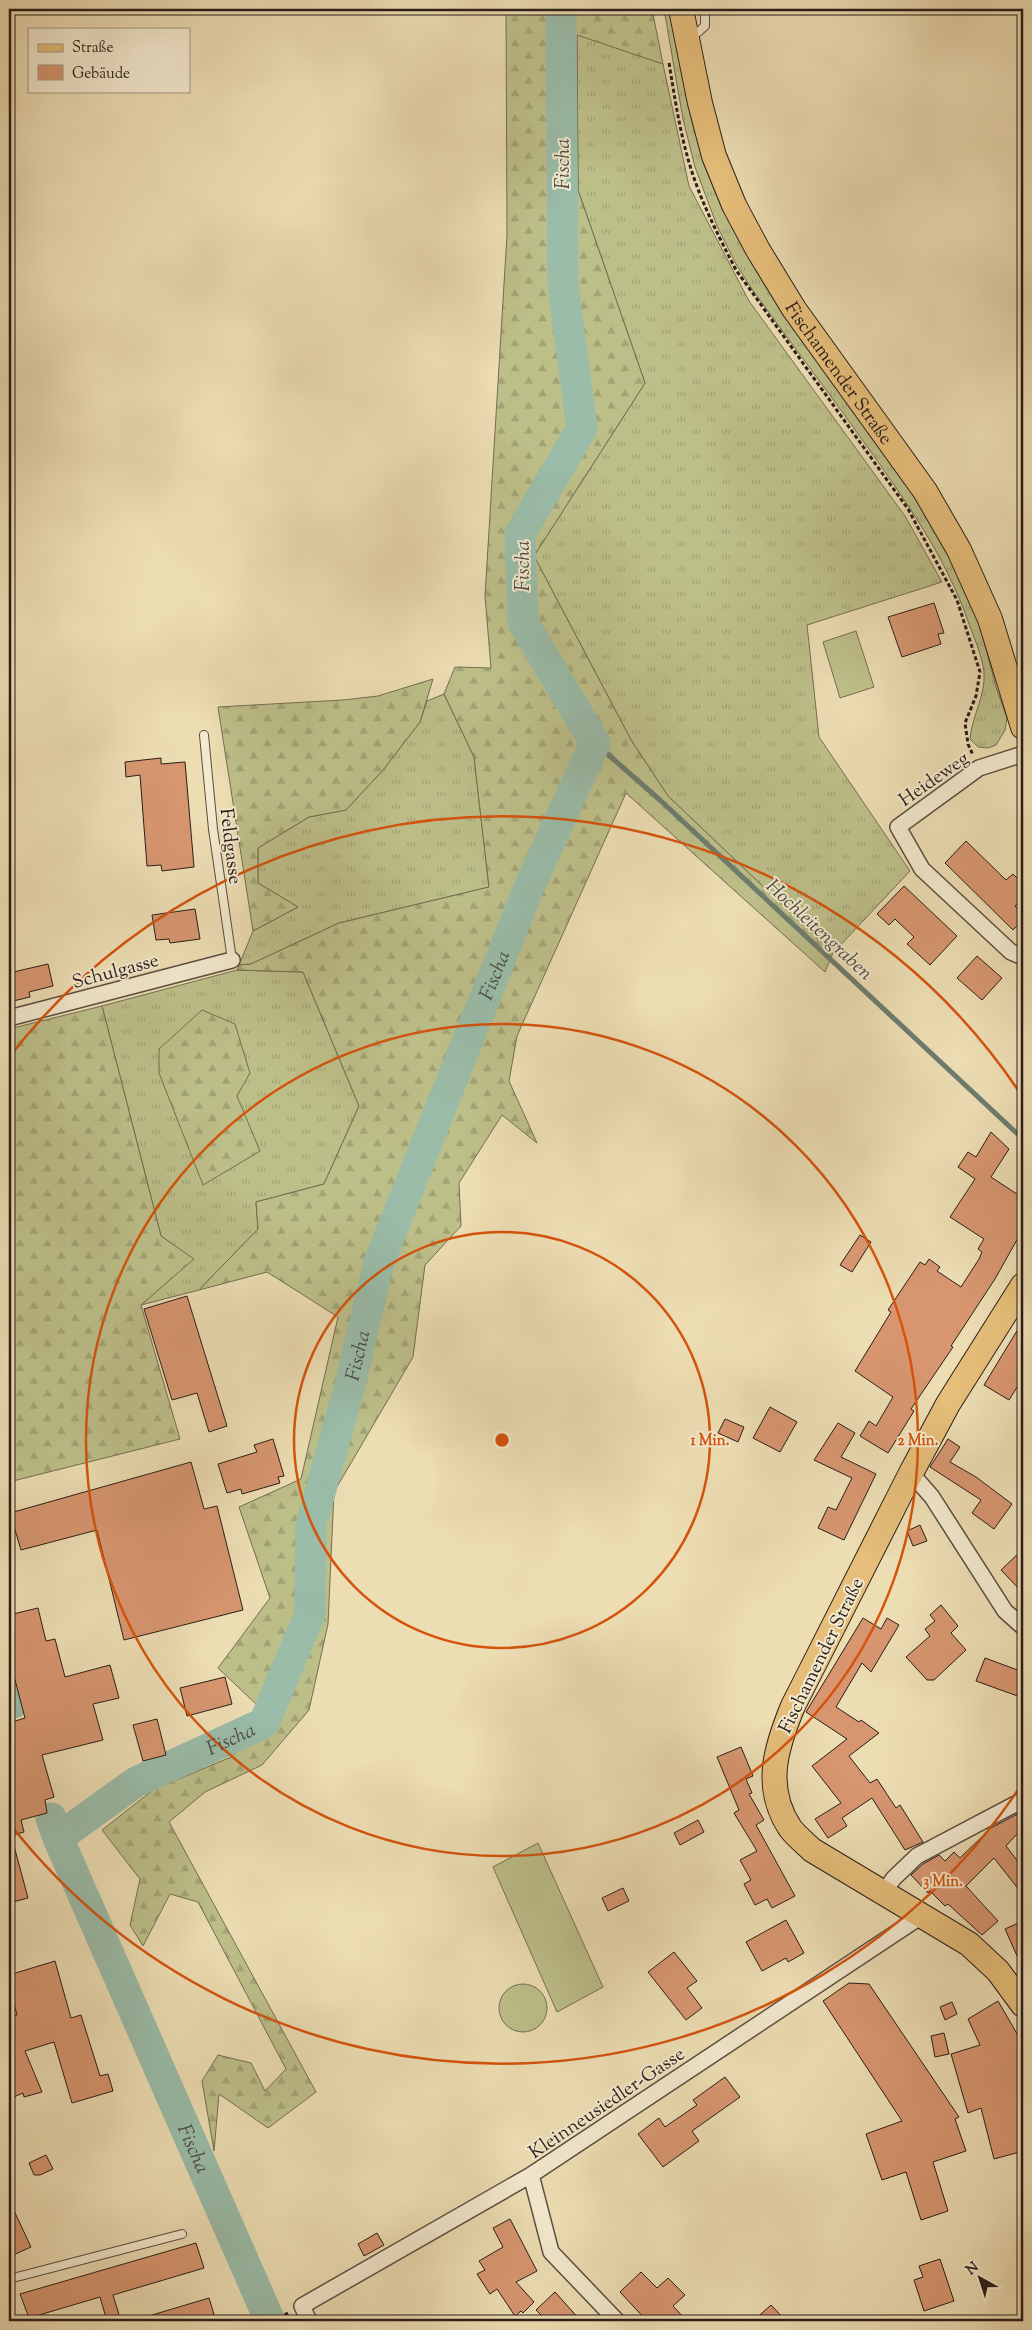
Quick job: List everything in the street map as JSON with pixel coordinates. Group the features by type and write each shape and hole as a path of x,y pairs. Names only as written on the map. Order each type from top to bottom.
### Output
{"main road":[{"name":"Fischamender Straße","path":"681,9 700,103 714,156 734,205 758,250 794,309 924,491 959,550 990,620 1023,727"},
{"name":"Fischamender Straße","path":"1023,1285 948,1404 911,1473 793,1706 779,1740 773,1774 779,1806 790,1829 812,1850 969,1944 998,1972 1023,2005"}],"street":[{"name":"Heideweg","path":"1023,754 979,768 898,827 922,868 1011,952 1023,957"},
{"name":"Schulgasse","path":"9,1018 232,960"},
{"path":"911,1473 932,1497 1005,1611 1023,1627"},
{"path":"883,1893 894,1878 917,1856 1023,1800"},
{"name":"Kleinneusiedler-Gasse","path":"295,2309 531,2176 923,1915"},
{"path":"531,2176 551,2252 617,2321"},
{"path":"295,2309 309,2321"}],"lane":[{"path":"688,40 705,26 705,9"},
{"name":"Feldgasse","path":"204,735 213,829 232,960"},
{"path":"9,2279 182,2234"}],"path":[{"path":"668,57 677,113 690,167 718,235 736,270 908,509 957,600 980,672 976,696 965,723 968,744 979,768"},
{"path":"273,2321 295,2309"}],"green space":[{"path":"506,9 652,9 663,64 577,35 578,190 645,383 534,556 631,740 668,796 833,953 825,972 626,793 517,1036 509,1081 537,1143 502,1115 459,1183 461,1226 425,1265 413,1357 334,1492 328,1624 309,1710 262,1765 205,1792 169,1822 316,2092 268,2128 219,2094 214,2151 202,2081 218,2055 251,2063 265,2091 286,2069 198,1902 170,1894 143,1946 130,1925 140,1879 102,1830 153,1790 231,1757 277,1715 256,1704 218,1668 270,1598 239,1507 301,1479 338,1317 267,1272 199,1290 258,1229 256,1202 324,1184 359,1106 303,972 237,970 239,965 251,964 339,923 489,887 474,757 444,694 455,667 491,668 485,596 507,235"},
{"path":"664,9 674,9 700,137 892,460 948,549 975,607 996,687 1007,718 1005,730 996,745 988,748 978,747 970,739 983,689 984,672 978,646 948,574 910,508 754,292 737,266 717,226 695,167 683,119"},
{"path":"577,34 663,64 689,186 749,301 905,516 942,582 807,625 819,737 910,871 833,953 668,796 631,740 534,556 645,383 578,190"},
{"path":"856,631 874,687 840,698 823,642"},
{"path":"433,679 420,722 383,770 346,810 309,817 258,848 258,883 298,907 253,931 218,707 343,700 378,696"},
{"path":"444,694 474,757 489,887 339,923 251,964 239,965 253,931 298,907 258,883 258,848 309,817 346,810 383,770 420,722 427,701"},
{"path":"237,970 303,972 359,1106 324,1184 256,1202 258,1229 199,1290 141,1305 193,1259 161,1236 102,1006"},
{"path":"102,1006 161,1236 194,1259 141,1305 180,1439 9,1482 9,1029"},
{"path":"202,1010 235,1024 250,1073 237,1096 260,1151 203,1185 159,1073 159,1049"},
{"path":"538,1843 603,1987 557,2012 493,1867"},
{"path":"518,1984 528,1984 537,1988 543,1994 546,1999 546,2017 537,2028 528,2032 518,2032 509,2028 503,2022 499,2013 499,2003 503,1994 509,1988"}],"building":[{"path":"934,603 944,633 938,634 941,644 902,657 888,617"},
{"path":"161,758 161,764 185,762 194,867 162,871 161,865 147,866 140,775 126,777 125,762"},
{"path":"966,841 1006,880 1013,874 1023,884 1023,888 1017,895 1022,900 1015,906 1023,915 1023,919 1013,930 945,863"},
{"path":"904,886 957,936 930,965 907,944 914,937 895,919 889,925 877,914"},
{"path":"195,909 200,939 170,943 169,939 156,940 152,915"},
{"path":"977,956 1002,978 982,1000 957,978"},
{"path":"48,964 53,986 29,992 30,997 9,1002 9,973"},
{"path":"991,1132 1009,1149 991,1177 1023,1198 1023,1229 995,1279 951,1346 953,1347 911,1409 914,1411 888,1453 860,1436 869,1421 876,1426 893,1397 855,1371 891,1312 888,1310 920,1262 925,1265 929,1259 940,1267 937,1271 961,1287 979,1259 982,1252 978,1249 984,1239 950,1217 975,1179 958,1167 968,1152 976,1157"},
{"path":"860,1235 871,1242 852,1272 840,1265"},
{"path":"187,1296 227,1426 209,1432 197,1393 172,1400 144,1309"},
{"path":"1023,1321 1023,1378 1009,1400 984,1385"},
{"path":"770,1407 797,1422 780,1452 753,1438"},
{"path":"725,1419 744,1427 738,1442 718,1433"},
{"path":"838,1423 855,1433 841,1457 876,1474 844,1540 818,1528 828,1507 836,1510 852,1478 814,1460"},
{"path":"273,1439 284,1476 278,1477 280,1483 242,1494 241,1489 227,1493 218,1464 257,1452 254,1445"},
{"path":"948,1439 960,1447 950,1462 976,1477 1012,1504 994,1529 972,1513 981,1500 930,1467"},
{"path":"191,1462 204,1509 217,1506 243,1610 124,1640 97,1530 21,1550 10,1513"},
{"path":"920,1525 927,1541 913,1546 907,1531"},
{"path":"1023,1549 1023,1593 1001,1570"},
{"path":"941,1605 958,1626 951,1633 966,1650 934,1680 927,1680 906,1657 930,1636 925,1629 935,1621 930,1615"},
{"path":"38,1608 46,1641 55,1639 65,1677 110,1665 119,1698 93,1704 103,1740 42,1755 54,1797 45,1800 47,1813 21,1820 24,1832 9,1836 9,1723 25,1718 9,1657 9,1615"},
{"path":"863,1618 881,1629 887,1618 899,1625 871,1672 862,1663 836,1707 859,1722 861,1720 879,1733 849,1756 870,1783 877,1779 896,1808 900,1805 923,1842 905,1850 872,1798 842,1818 847,1826 828,1838 815,1819 841,1803 812,1766 847,1739 806,1712"},
{"path":"985,1658 1023,1672 1023,1698 976,1681"},
{"path":"225,1677 232,1704 187,1716 180,1688"},
{"path":"157,1719 166,1755 143,1761 133,1725"},
{"path":"741,1747 753,1776 746,1779 752,1793 749,1794 764,1820 756,1825 795,1896 772,1908 767,1899 755,1905 744,1884 751,1880 740,1860 757,1851 734,1813 739,1810 717,1757"},
{"path":"1023,1811 1023,1832 1016,1835 1006,1846 1023,1868 1023,1895 994,1858 966,1886 998,1921 982,1935 948,1904 945,1906 930,1891 928,1893 911,1875 923,1864 939,1855 945,1861 954,1852 960,1858 991,1828"},
{"path":"698,1820 704,1832 680,1845 674,1833"},
{"path":"13,1842 28,1898 9,1903 9,1843"},
{"path":"623,1888 629,1901 608,1911 602,1898"},
{"path":"786,1920 804,1953 788,1962 786,1958 762,1971 746,1942"},
{"path":"1023,1921 1023,1969 1005,1929"},
{"path":"674,1952 697,1981 687,1988 702,2008 686,2020 648,1972"},
{"path":"55,1961 71,2018 81,2015 100,2076 108,2074 113,2091 72,2103 54,2042 25,2051 42,2092 24,2097 23,2093 9,2099 9,2017 17,2015 9,1985 9,1975"},
{"path":"849,1983 869,1984 959,2117 955,2119 966,2151 933,2162 948,2211 921,2220 906,2172 882,2180 866,2134 902,2121 823,2001"},
{"path":"998,2001 1023,2044 1023,2151 994,2159 981,2108 968,2113 951,2054 980,2045 968,2019"},
{"path":"952,2002 957,2014 945,2020 940,2007"},
{"path":"944,2033 949,2054 935,2057 931,2036"},
{"path":"725,2077 740,2097 692,2131 699,2141 663,2167 638,2134 659,2118 665,2127 697,2105 693,2100"},
{"path":"46,2155 53,2169 40,2175 34,2175 29,2163"},
{"path":"9,2200 31,2247 9,2257"},
{"path":"510,2219 537,2271 516,2282 534,2302 523,2313 521,2311 515,2316 497,2289 490,2294 477,2274 485,2270 479,2261 503,2247 493,2228"},
{"path":"377,2233 384,2245 364,2256 358,2244"},
{"path":"196,2243 204,2268 113,2295 121,2321 107,2321 100,2297 29,2318 20,2294"},
{"path":"940,2259 954,2301 924,2311 914,2280 923,2277 919,2266"},
{"path":"641,2272 657,2288 668,2278 685,2295 673,2306 687,2321 647,2321 620,2292"},
{"path":"555,2292 581,2321 547,2321 536,2310"},
{"path":"209,2298 216,2321 143,2321 142,2318"},
{"path":"771,2305 786,2321 753,2321"}],"waterway":[{"name":"Fischa","path":"58,1838 136,1782 264,1723 310,1614 311,1525 350,1385 379,1262 530,885 595,743 523,622 520,534 582,428 563,286 561,9"},
{"name":"Hochleitengraben","path":"595,743 661,801 1023,1139"},
{"name":"Fischa","path":"9,1691 13,1703"},
{"name":"Fischa","path":"51,1818 58,1838 270,2321"}]}
